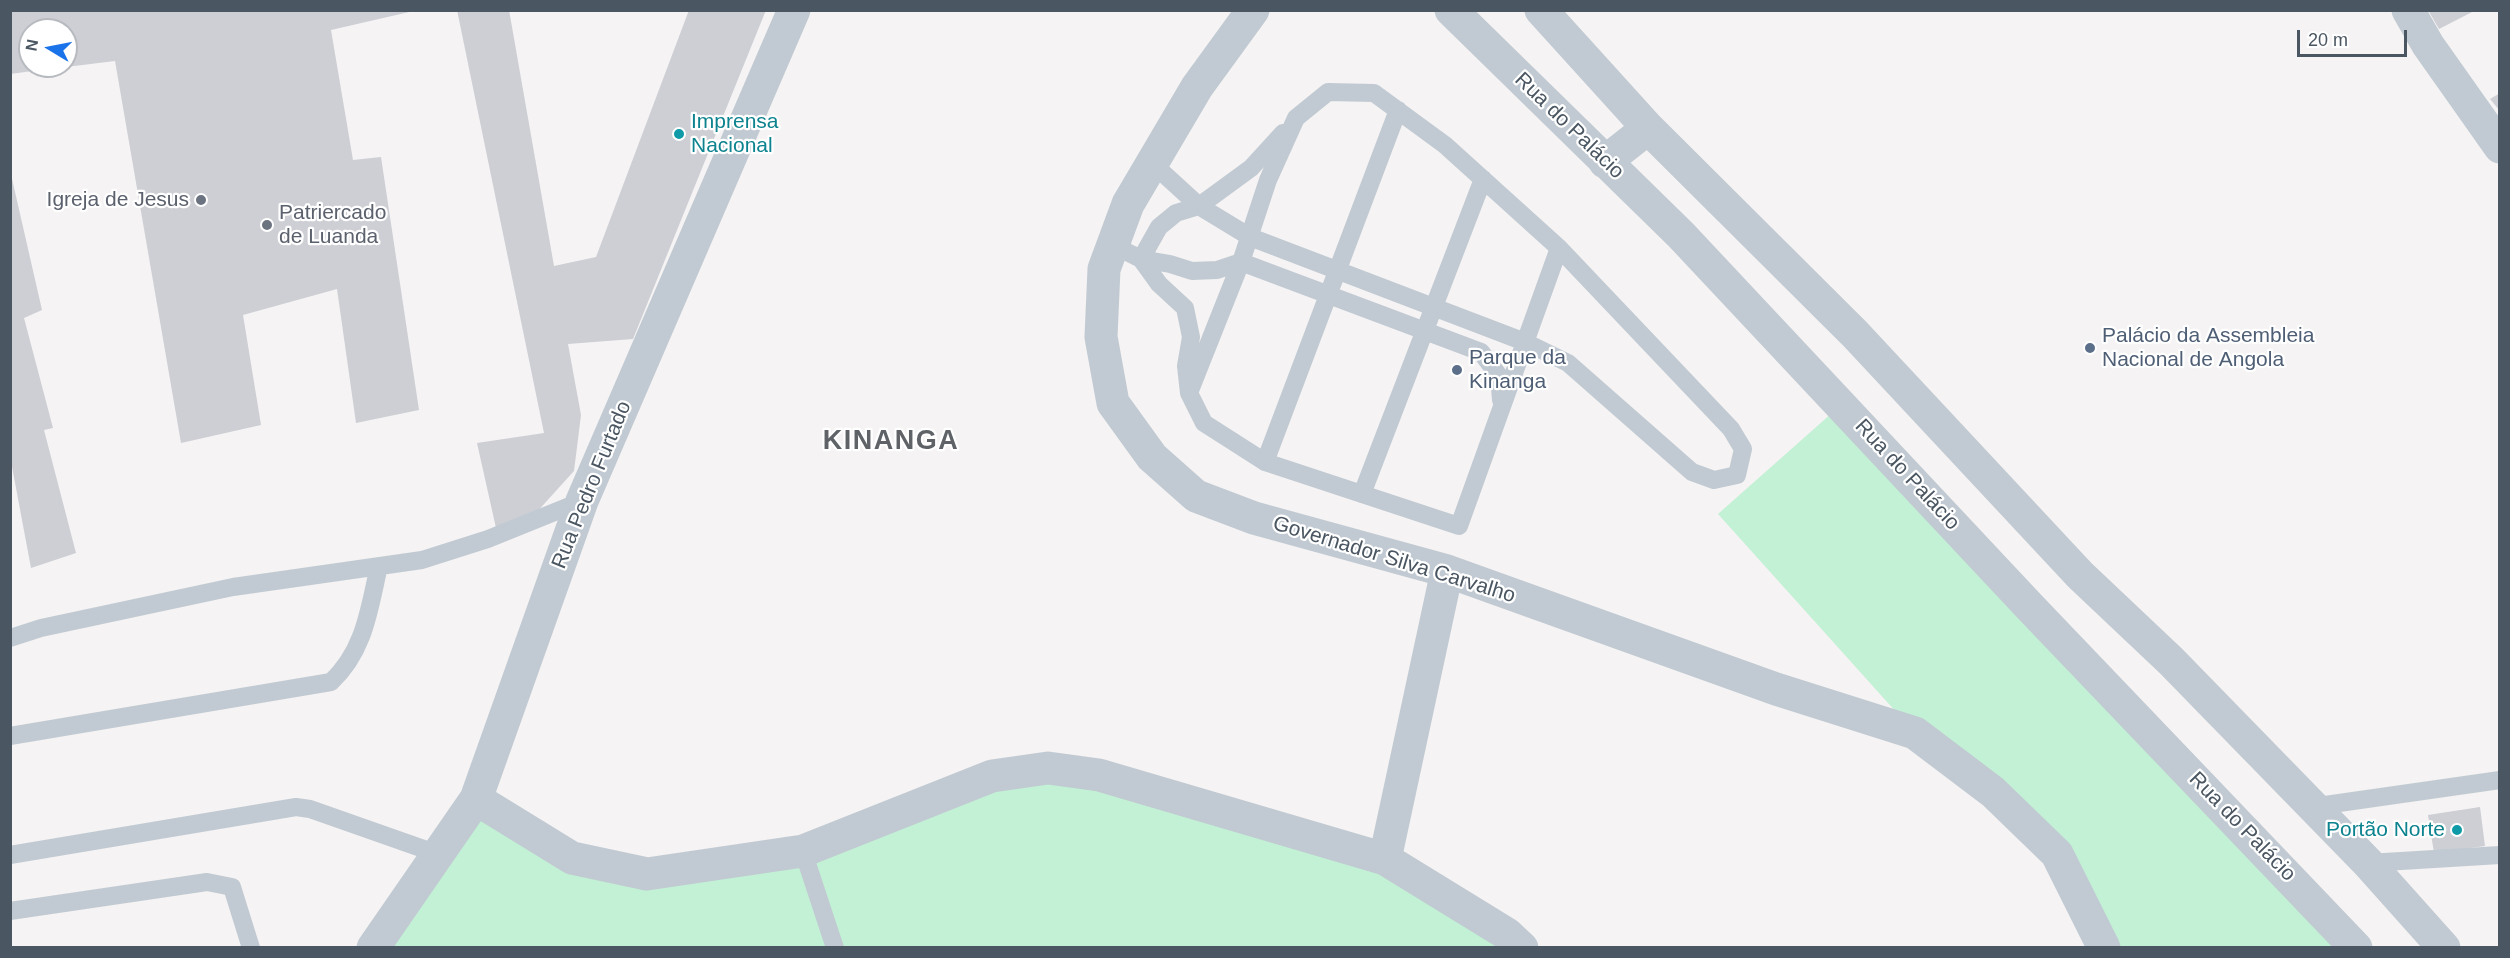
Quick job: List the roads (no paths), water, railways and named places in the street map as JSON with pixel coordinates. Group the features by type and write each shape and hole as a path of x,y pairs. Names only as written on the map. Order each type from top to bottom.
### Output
{"street":[{"name":"Rua Pedro Furtado","path":"373,948 476,799 582,501 794,10"},
{"name":"Governador Silva Carvalho","path":"1253,10 1197,87 1128,204 1127,252 1104,269 1101,337 1113,403 1152,457 1196,496 1254,518 1447,571 1776,689 1915,733 1993,792 2056,854 2104,948"},
{"name":"Rua do Palácio","path":"1451,10 1696,251 2021,598 2356,948"},
{"path":"1541,10 1648,128 1855,334 2080,575 2170,661 2368,863 2444,948"},
{"path":"2409,10 2428,45 2499,147"},
{"path":"1605,162 1648,128"},
{"path":"1385,859 1447,571"},
{"path":"476,799 572,858 647,874 803,851 992,776 1048,768 1099,775 1385,859 1507,934 1522,948"}],"lane":[{"path":"1127,252 1176,213 1199,207 1251,168 1296,118 1328,92 1374,93 1445,145 1559,248 1731,429 1743,449 1737,475 1714,480 1692,472 1568,363 1525,342 1335,272 1250,237 1199,207 1152,163"},
{"path":"1265,462 1398,110"},
{"path":"1189,393 1241,262 1268,180 1296,118"},
{"path":"1362,494 1483,179"},
{"path":"1127,252 1185,308 1191,337 1186,366 1189,393 1204,423 1265,462 1459,526 1559,248"},
{"path":"1127,252 1192,271 1217,270 1241,262 1480,352 1499,376 1501,409"},
{"path":"10,638 42,628 233,587 422,560 488,539 582,501"},
{"path":"10,736 331,682 346,667 363,634 379,566"},
{"path":"2311,807 2499,780"},
{"path":"10,855 296,807 310,809 438,854"},
{"path":"803,851 835,948"},
{"path":"2368,863 2499,855"},
{"path":"10,911 207,882 221,884 232,887 251,948"}],"place":[{"name":"Imprensa Nacional","path":"679,134"},
{"name":"Igreja de Jesus","path":"201,200"},
{"name":"Patriercado de Luanda","path":"267,225"},
{"name":"Palácio da Assembleia Nacional de Angola","path":"2090,348"},
{"name":"Parque da Kinanga","path":"1457,370"},
{"name":"Portão Norte","path":"2457,830"}],"district":[{"name":"KINANGA","path":"891,442"}]}
